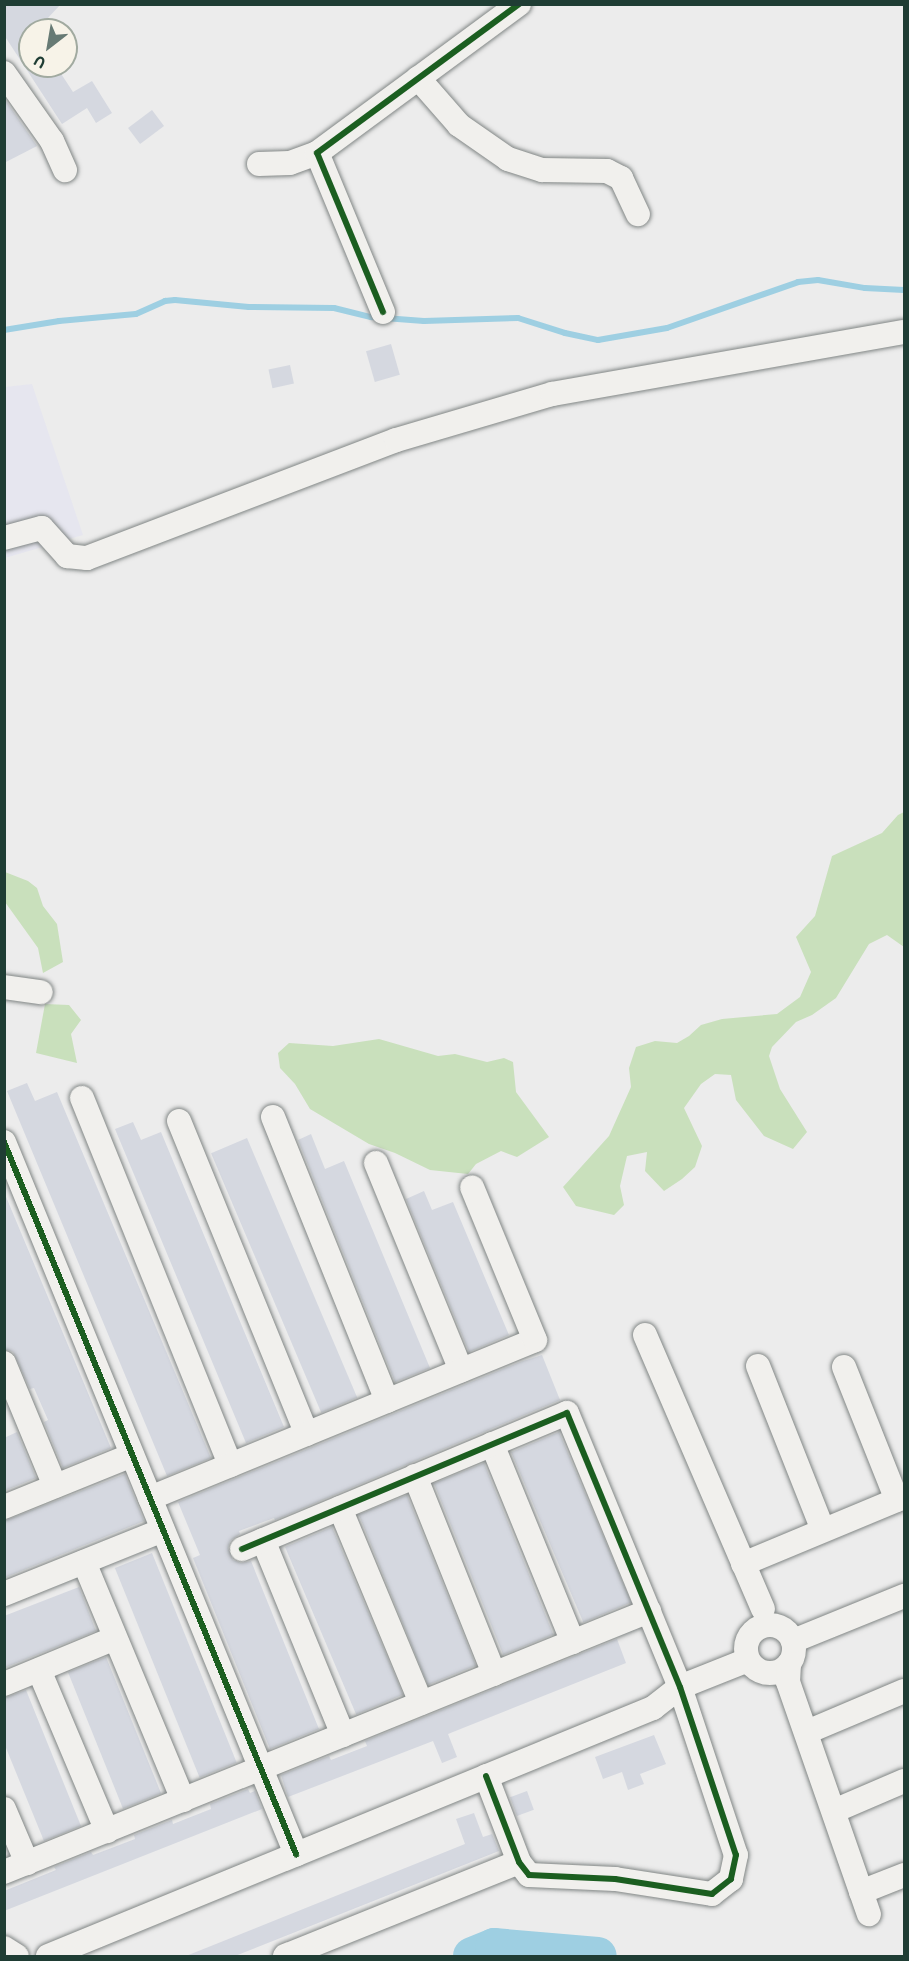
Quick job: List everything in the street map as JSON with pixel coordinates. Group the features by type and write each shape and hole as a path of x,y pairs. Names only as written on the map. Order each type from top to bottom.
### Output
{"street":[{"path":"259,164 290,163 317,153 519,4"},
{"path":"4,73 52,141 65,170"},
{"path":"418,78 459,125 508,159 542,170 607,171 621,178 638,214"},
{"path":"317,153 383,312"},
{"path":"4,538 42,528 67,556 87,558 396,440 552,394 904,332"},
{"path":"4,987 41,992"},
{"path":"82,1098 230,1465"},
{"path":"273,1117 387,1401"},
{"path":"179,1121 307,1434"},
{"path":"4,1142 296,1854"},
{"path":"376,1163 461,1370"},
{"path":"150,1497 535,1340 472,1187"},
{"path":"645,1335 762,1609"},
{"path":"4,1363 14,1414 55,1486"},
{"path":"758,1366 823,1530"},
{"path":"743,1564 901,1499 843,1367"},
{"path":"343,1735 253,1544 567,1413 680,1687 736,1855 731,1879 712,1894 615,1879 529,1875 519,1862 486,1776"},
{"path":"492,1444 573,1642"},
{"path":"4,1507 132,1455"},
{"path":"415,1476 494,1674"},
{"path":"340,1508 421,1703"},
{"path":"4,1594 163,1530"},
{"path":"84,1562 183,1800"},
{"path":"904,1596 791,1653 780,1672 768,1674 756,1669 748,1660 747,1641 761,1627 780,1627 791,1653 788,1682 865,1903 904,1875"},
{"path":"4,1872 649,1611"},
{"path":"4,1684 115,1638"},
{"path":"48,1956 653,1708 680,1687 748,1660"},
{"path":"39,1670 107,1831"},
{"path":"807,1732 904,1691"},
{"path":"834,1811 904,1781"},
{"path":"4,1809 27,1863"},
{"path":"285,1956 519,1862"},
{"path":"4,1948 17,1956"}],"shaded area":[{"path":"32,384 83,535 5,558 5,387"}],"green space":[{"path":"904,812 904,947 887,935 869,944 836,998 812,1015 796,1022 772,1047 769,1056 780,1089 807,1132 793,1149 764,1136 736,1100 731,1075 715,1074 701,1084 684,1108 702,1146 695,1167 664,1191 645,1171 647,1152 627,1156 620,1186 624,1205 614,1215 576,1206 563,1187 609,1136 631,1087 629,1068 636,1047 655,1041 677,1043 701,1025 722,1019 777,1014 800,997 811,972 796,937 815,916 832,856 882,833 898,815"},
{"path":"5,872 28,881 37,888 43,906 57,924 63,962 43,973 38,948 5,902"},
{"path":"45,1004 69,1005 81,1020 71,1034 77,1063 36,1053"},
{"path":"379,1039 438,1056 455,1054 487,1062 504,1058 513,1062 516,1092 549,1137 517,1157 501,1151 476,1164 468,1174 430,1170 395,1153 369,1144 310,1109 295,1084 280,1068 278,1053 289,1043 333,1046"}],"building":[{"path":"4,4 61,4 48,18 18,18 18,56 4,35"},
{"path":"32,78 64,78 73,92 92,81 112,113 96,123 87,108 62,124"},
{"path":"4,98 37,146 4,163"},
{"path":"152,110 164,126 140,144 128,128"},
{"path":"391,344 400,375 375,382 366,351"},
{"path":"290,365 294,384 272,388 268,370"},
{"path":"27,1083 35,1101 57,1092 211,1458 167,1476 7,1091"},
{"path":"133,1122 141,1140 161,1132 284,1427 246,1443 115,1129"},
{"path":"311,1134 325,1169 344,1161 430,1368 395,1382 298,1140"},
{"path":"247,1138 357,1398 321,1413 211,1153"},
{"path":"424,1191 432,1210 453,1202 509,1335 469,1352 406,1199"},
{"path":"4,1192 111,1448 63,1468 44,1422 48,1420 34,1388 30,1389 13,1352 4,1349"},
{"path":"542,1355 560,1400 275,1520 274,1518 239,1531 240,1534 230,1541 228,1548 233,1560 241,1563 251,1561 319,1729 270,1749 193,1558 200,1555 178,1502"},
{"path":"17,1432 36,1478 4,1491 4,1438"},
{"path":"559,1432 631,1602 583,1623 511,1452"},
{"path":"484,1463 553,1635 503,1655 434,1483"},
{"path":"125,1474 144,1521 4,1578 4,1521"},
{"path":"407,1495 476,1666 428,1685 359,1514"},
{"path":"332,1527 403,1695 356,1714 285,1547"},
{"path":"152,1553 237,1763 200,1778 115,1568"},
{"path":"79,1587 96,1631 4,1668 4,1616"},
{"path":"617,1639 626,1663 448,1734 457,1757 442,1763 433,1741 288,1797 281,1775 329,1756 331,1760 367,1746 365,1741"},
{"path":"106,1657 161,1793 123,1809 68,1672"},
{"path":"26,1690 81,1826 44,1841 4,1743 4,1698"},
{"path":"654,1735 666,1764 640,1774 644,1784 628,1790 622,1772 603,1779 595,1757"},
{"path":"248,1789 250,1793 255,1791 262,1809 4,1911 4,1891 56,1870 54,1867 91,1852 93,1855 135,1839 134,1835 172,1820 173,1824 211,1809 210,1804"},
{"path":"527,1791 534,1810 517,1816 510,1797"},
{"path":"474,1813 483,1837 492,1834 499,1851 235,1956 186,1956 465,1844 456,1819"}],"waterway":[{"path":"4,330 59,321 136,314 165,301 175,300 249,307 334,308 371,317 424,321 518,318 565,333 598,340 667,328 798,282 818,280 865,288 904,290"},
{"path":"472,1956 494,1947 598,1956"}],"cycle path":[{"path":"383,312 317,153 519,4"},
{"path":"4,1142 296,1854"},
{"path":"242,1549 567,1413 680,1687 736,1855 731,1879 712,1894 615,1879 529,1875 519,1862 486,1776"}]}
